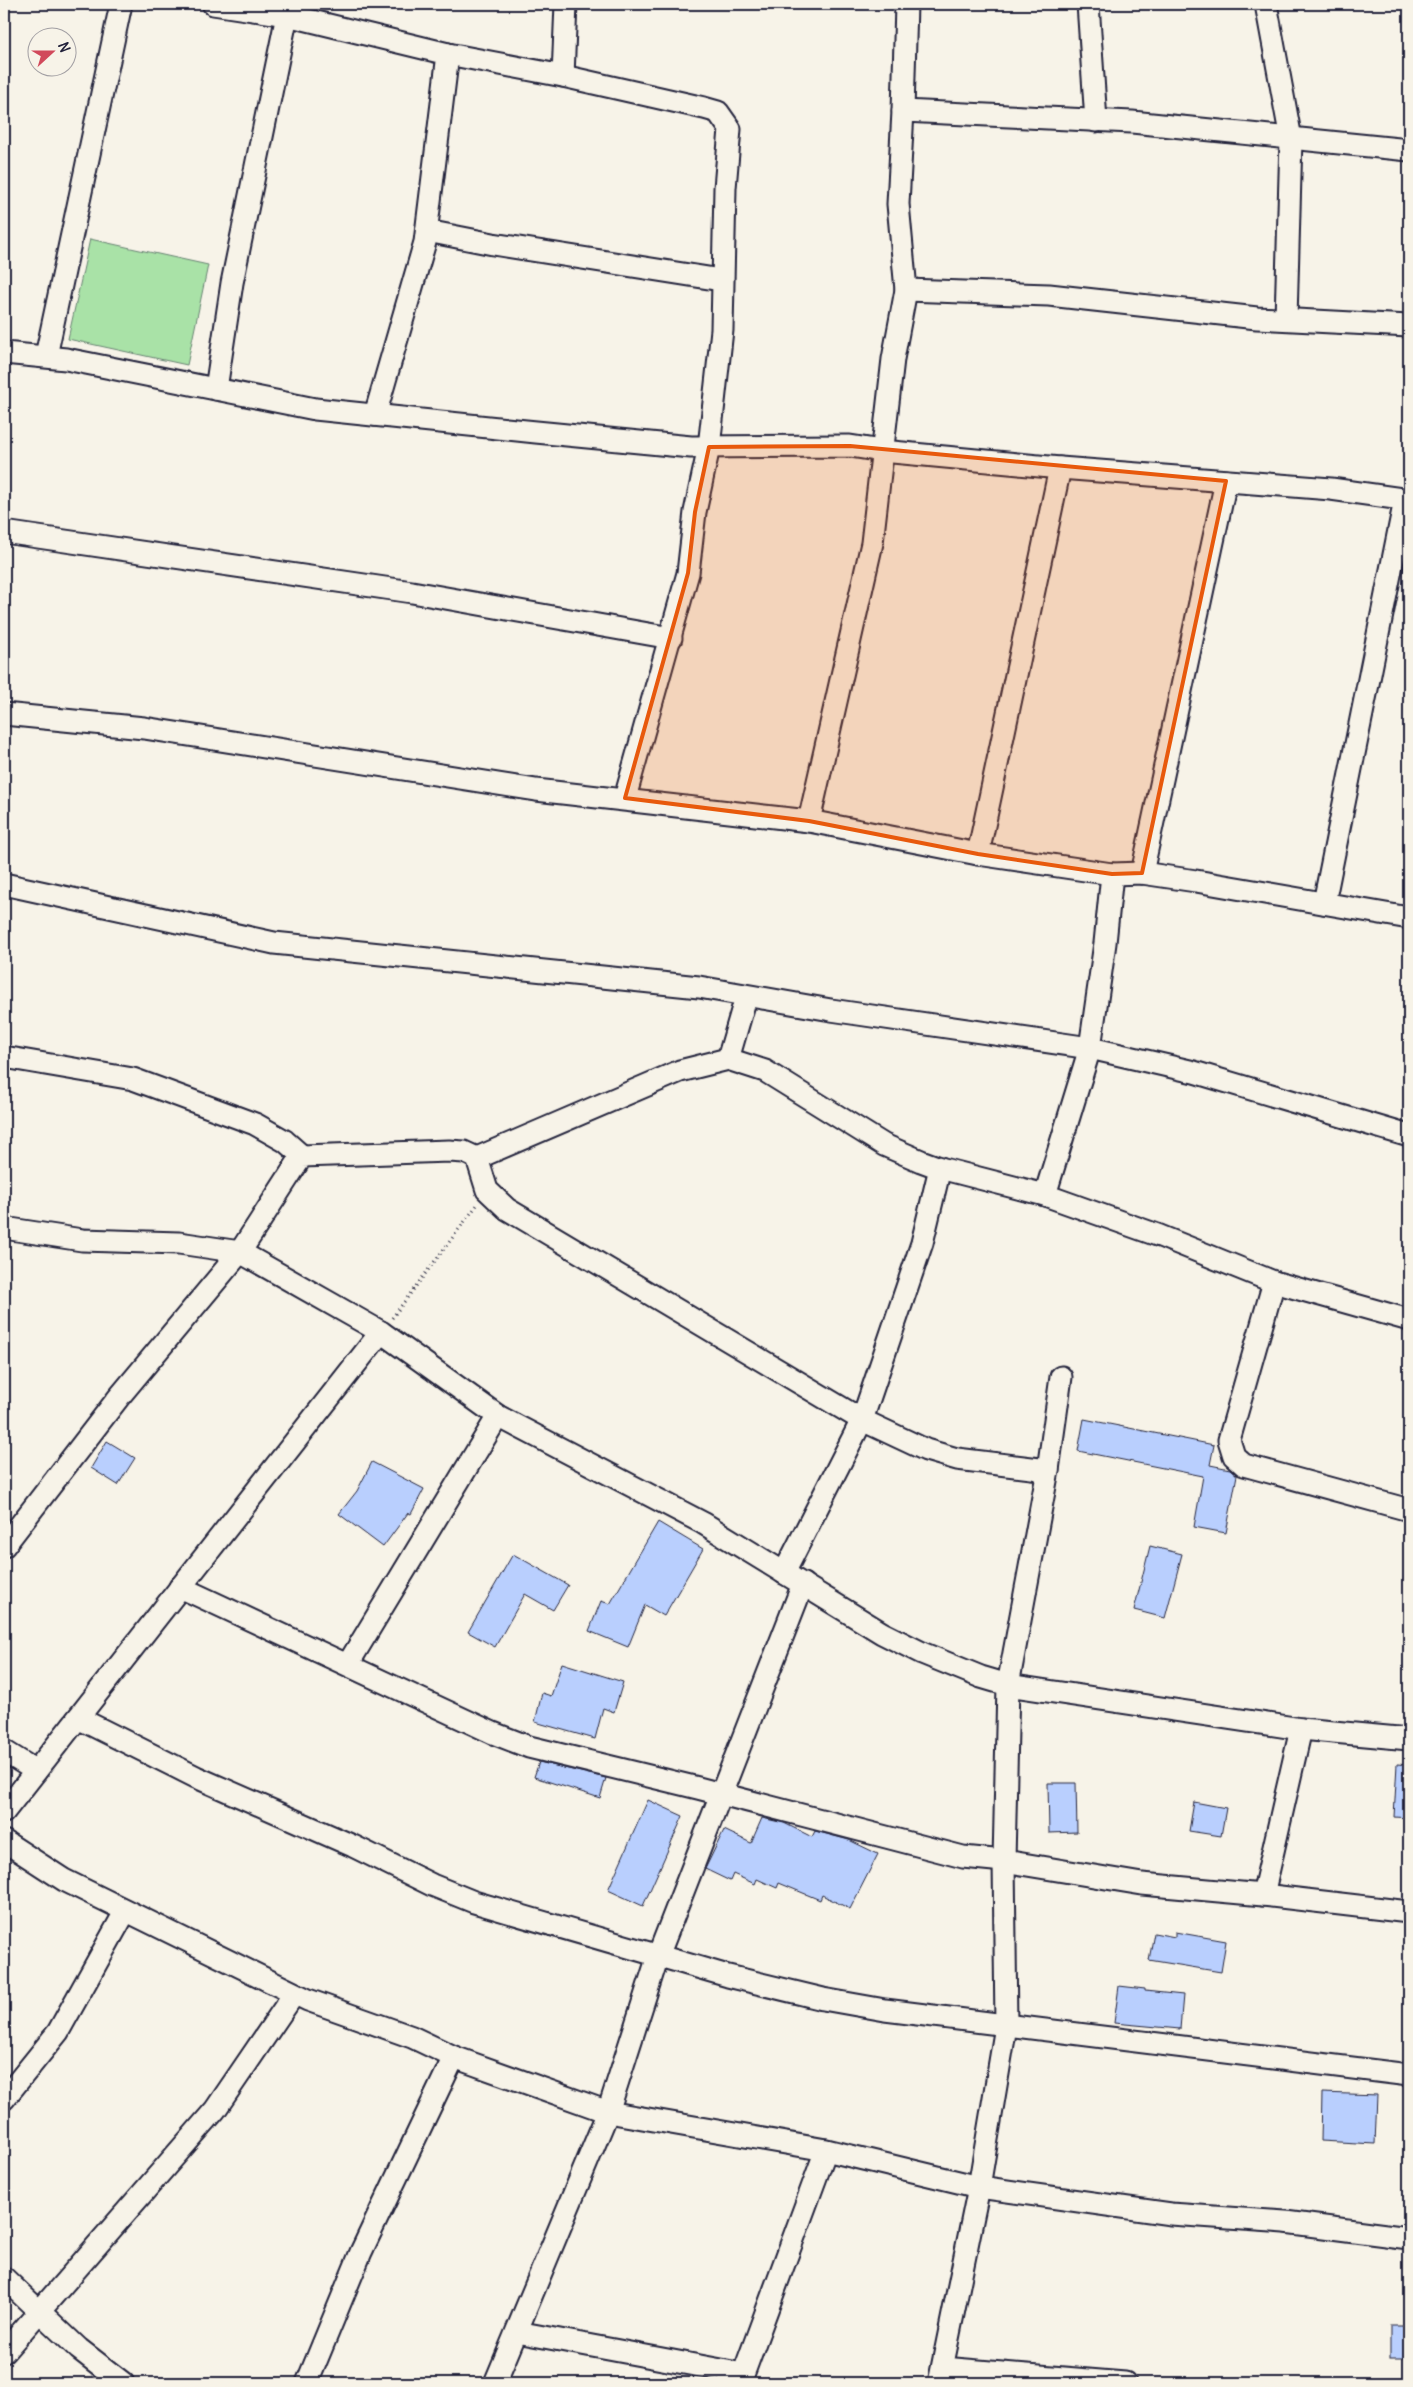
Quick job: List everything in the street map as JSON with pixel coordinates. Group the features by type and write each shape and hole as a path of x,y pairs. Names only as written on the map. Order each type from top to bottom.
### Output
{"street":[{"path":"46,356 122,4"},
{"path":"213,4 287,15 448,54 563,76 718,112 725,119 730,129 721,280 722,330 709,446 695,512 688,573 625,798"},
{"path":"563,76 566,4"},
{"path":"809,821 872,542 893,359 906,290 898,204 904,112 906,4"},
{"path":"1088,4 1096,121"},
{"path":"1266,4 1291,139 1286,319"},
{"path":"216,389 232,283 287,15"},
{"path":"374,415 427,231 448,54"},
{"path":"904,112 1096,121 1409,150"},
{"path":"427,231 494,244 721,280"},
{"path":"906,290 1049,295 1286,319 1409,326"},
{"path":"4,353 46,356 315,408 374,415 652,444 850,446 882,451 1060,468 1331,490 1407,500 1324,903"},
{"path":"978,854 1060,468"},
{"path":"1142,873 1226,481"},
{"path":"4,532 412,592 671,638"},
{"path":"4,714 144,728 536,790 625,798 809,821 978,854 1112,874 1142,873 1409,918"},
{"path":"1045,1196 1090,1048 1105,943 1112,874"},
{"path":"4,884 274,943 699,987 746,997 1090,1048 1194,1072 1409,1136"},
{"path":"728,1059 746,997"},
{"path":"4,1058 133,1079 256,1124 285,1141 302,1156 464,1152 477,1158 487,1190 507,1209 862,1420 926,1450 957,1459 1048,1470"},
{"path":"477,1158 680,1071 728,1059 766,1071 884,1145 940,1168 1045,1196 1160,1236 1274,1282 1409,1320"},
{"path":"4,1546 119,1397 240,1252 302,1156"},
{"path":"784,1573 862,1420 922,1243 940,1168"},
{"path":"4,1228 82,1240 179,1243 240,1252 381,1332 498,1416 703,1522 882,1634 981,1677 1008,1685 1302,1729 1409,1739"},
{"path":"1274,1282 1229,1440 1234,1456 1244,1465 1409,1510"},
{"path":"4,1812 381,1332"},
{"path":"1061,1377 1048,1470 1008,1685 1004,1861 1006,2026 979,2187 949,2326 941,2376 1125,2383"},
{"path":"348,1664 498,1416"},
{"path":"495,2383 608,2112 658,1956 802,1584"},
{"path":"180,1587 529,1747 720,1794 956,1856 1004,1861 1142,1884 1263,1895 1409,1912"},
{"path":"78,1718 196,1777 353,1846 432,1885 474,1902 658,1956 823,1999 1006,2026 1409,2075"},
{"path":"1263,1895 1302,1729"},
{"path":"4,1752 36,1771"},
{"path":"4,1841 36,1864 126,1912 294,1994 412,2037 454,2057 608,2112 826,2150 979,2187 1171,2214 1285,2222 1409,2238"},
{"path":"4,2099 58,2032 126,1912"},
{"path":"4,2352 215,2110 294,1994"},
{"path":"307,2383 361,2252 454,2057"},
{"path":"517,2332 741,2379 826,2150"},
{"path":"4,2278 79,2349 123,2383"}],"path":[{"path":"381,1332 487,1190"}],"highlighted area":[{"path":"850,446 1226,481 1142,873 1112,874 978,854 809,821 625,798 688,573 695,512 709,447"}],"green space":[{"path":"90,239 208,265 187,365 68,339"}],"building":[{"path":"1084,1419 1214,1445 1210,1465 1230,1469 1237,1475 1226,1533 1194,1527 1203,1476 1078,1451"},
{"path":"107,1441 135,1458 118,1485 91,1468"},
{"path":"372,1462 424,1489 411,1514 408,1513 383,1547 339,1514 357,1491"},
{"path":"658,1522 703,1549 664,1616 645,1605 628,1647 589,1631 601,1601 610,1604"},
{"path":"1150,1546 1182,1554 1165,1618 1134,1610"},
{"path":"513,1554 568,1585 553,1610 525,1594 495,1647 468,1632"},
{"path":"562,1663 623,1682 614,1712 603,1708 595,1739 535,1722 542,1693 551,1696"},
{"path":"539,1762 606,1778 600,1798 534,1777"},
{"path":"1397,1764 1409,1765 1409,1818 1394,1817"},
{"path":"1048,1783 1076,1783 1077,1832 1049,1833"},
{"path":"648,1800 683,1816 643,1906 608,1890"},
{"path":"1194,1802 1226,1808 1221,1836 1189,1831"},
{"path":"762,1818 784,1823 812,1837 815,1831 849,1840 878,1854 850,1909 822,1895 820,1900 779,1883 777,1888 757,1879 755,1884 733,1874 730,1881 705,1869 724,1830 751,1843"},
{"path":"1175,1932 1226,1941 1221,1972 1149,1960 1154,1933 1175,1937"},
{"path":"1119,1986 1183,1995 1180,2029 1114,2023"},
{"path":"1322,2093 1377,2095 1375,2144 1321,2141"},
{"path":"1390,2326 1409,2326 1409,2358 1390,2358"}]}
